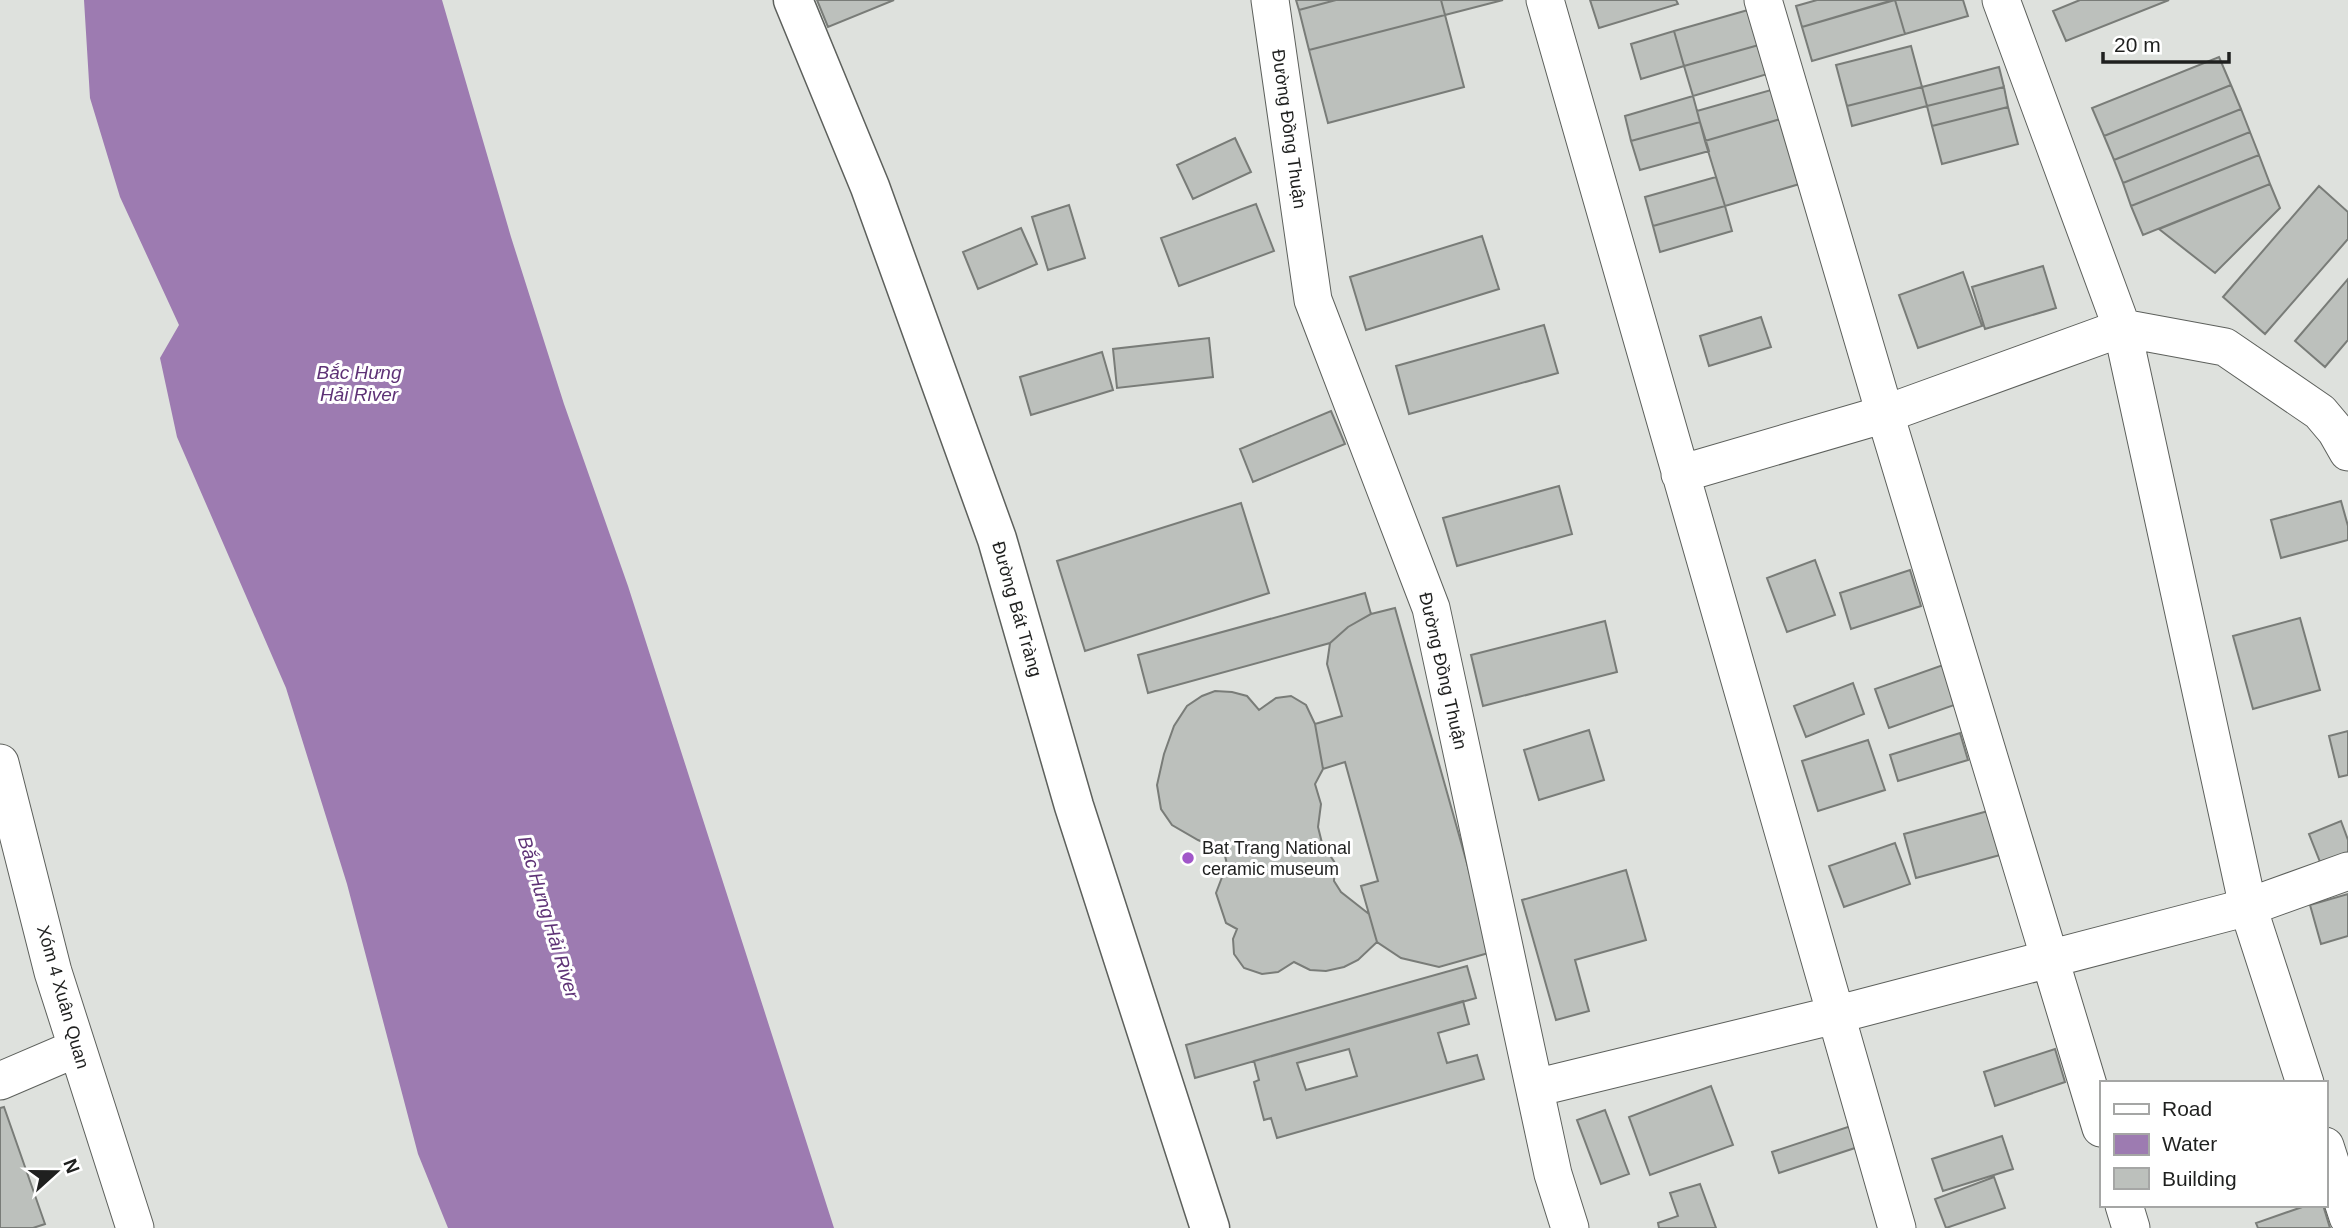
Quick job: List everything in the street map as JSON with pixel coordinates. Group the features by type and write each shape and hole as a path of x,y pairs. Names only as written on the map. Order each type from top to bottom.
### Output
{"street":[{"name":"Đường Bát Tràng","path":"793,0 870,187 997,539 1074,806 1210,1228"},
{"name":"Đường Đồng Thuận","path":"1270,0 1313,300 1431,608 1553,1174 1570,1228"},
{"path":"1545,0 1897,1228"},
{"path":"1763,0 2100,1125"},
{"path":"2001,0 2122,328 2248,907 2304,1081"},
{"path":"1680,474 1885,414 2122,328 2225,347 2320,412 2336,431 2348,452"},
{"name":"Xóm 4 Xuân Quan","path":"0,762 53,972 135,1228"},
{"path":"1535,1087 2050,960 2248,907 2348,871"},
{"path":"0,1081 77,1048"},
{"path":"2327,1152 2348,1217"},
{"path":"2125,1207 2131,1228"}],"water":[{"name":"Bắc Hưng Hải River","path":"84,0 442,0 511,237 564,404 628,586 834,1228 448,1228 418,1154 347,884 286,688 177,437 160,358 179,325 120,197 90,98"}],"building":[{"path":"817,0 894,0 828,27"},
{"path":"1296,0 1336,0 1299,10"},
{"path":"1336,0 1441,0 1445,15 1309,50 1299,10"},
{"path":"1441,0 1503,0 1445,15"},
{"path":"1590,0 1676,0 1678,4 1599,28"},
{"path":"1817,0 1893,0 1802,27 1796,6"},
{"path":"1895,0 1905,34 1812,61 1802,27"},
{"path":"1895,0 1963,0 1968,16 1905,34"},
{"path":"2080,0 2169,0 2066,41 2053,11"},
{"path":"1762,6 1773,41 1684,66 1674,31"},
{"path":"1445,15 1464,87 1328,123 1309,50"},
{"path":"1674,31 1684,66 1641,79 1631,44"},
{"path":"1773,41 1781,70 1693,96 1684,66"},
{"path":"1911,46 1922,87 1847,106 1836,65"},
{"path":"2219,57 2231,85 2104,136 2092,108"},
{"path":"1999,67 2004,87 1927,106 1922,87"},
{"path":"2231,85 2241,109 2114,160 2104,136"},
{"path":"1785,86 1794,115 1705,141 1697,111"},
{"path":"1922,87 1927,106 1852,126 1847,106"},
{"path":"2004,87 2008,107 1932,126 1927,106"},
{"path":"1693,96 1700,122 1631,141 1625,116"},
{"path":"2008,107 2018,144 1942,164 1932,126"},
{"path":"2241,109 2250,132 2123,183 2114,160"},
{"path":"1794,115 1813,180 1725,206 1705,141"},
{"path":"1700,122 1709,151 1640,170 1631,141"},
{"path":"2250,132 2259,155 2131,206 2123,183"},
{"path":"1235,138 1251,172 1193,199 1177,165"},
{"path":"2259,155 2270,184 2143,235 2131,206"},
{"path":"1716,177 1725,206 1653,226 1645,197"},
{"path":"2270,184 2280,208 2215,273 2159,229"},
{"path":"2319,186 2348,212 2348,239 2265,334 2223,297"},
{"path":"1256,204 1274,251 1179,286 1161,238"},
{"path":"1069,205 1085,258 1048,270 1032,217"},
{"path":"1725,206 1732,231 1660,252 1653,226"},
{"path":"1021,228 1037,264 978,289 963,252"},
{"path":"1482,236 1499,289 1366,330 1350,277"},
{"path":"2043,266 2056,308 1985,329 1972,287"},
{"path":"1963,272 1982,326 1918,348 1899,295"},
{"path":"2348,279 2348,340 2325,367 2295,341"},
{"path":"1761,317 1771,347 1709,366 1700,336"},
{"path":"1544,325 1558,373 1409,414 1396,366"},
{"path":"1209,338 1213,377 1117,388 1113,349"},
{"path":"1102,352 1113,390 1031,415 1020,377"},
{"path":"1331,411 1345,444 1253,482 1240,449"},
{"path":"1559,486 1572,534 1457,566 1443,518"},
{"path":"2341,501 2348,526 2348,540 2281,558 2271,520"},
{"path":"1241,503 1269,593 1085,651 1057,561"},
{"path":"1815,560 1835,615 1787,632 1767,578"},
{"path":"1910,570 1921,606 1851,629 1840,593"},
{"path":"1365,593 1371,614 1348,627 1330,643 1148,693 1138,655"},
{"path":"1395,608 1492,952 1439,967 1401,958 1377,942 1361,886 1378,881 1345,762 1323,769 1315,724 1342,716 1327,664 1330,643 1348,627 1371,614"},
{"path":"2300,618 2320,690 2253,709 2233,636"},
{"path":"1605,621 1617,672 1483,706 1471,655"},
{"path":"1946,664 1960,703 1889,728 1875,689"},
{"path":"1853,683 1864,714 1806,737 1794,706"},
{"path":"1215,691 1247,696 1259,710 1276,698 1291,696 1306,705 1315,724 1323,769 1315,784 1321,804 1318,827 1322,843 1335,863 1334,881 1341,892 1369,914 1377,942 1358,960 1344,967 1326,971 1310,970 1294,962 1278,972 1262,974 1244,968 1234,954 1233,939 1237,929 1226,923 1216,893 1227,864 1225,856 1219,849 1172,825 1161,809 1157,785 1174,726 1187,706"},
{"path":"1589,730 1604,780 1539,800 1524,750"},
{"path":"2348,731 2348,775 2339,777 2329,736"},
{"path":"1960,733 1968,760 1898,781 1890,755"},
{"path":"1868,740 1885,790 1818,811 1802,761"},
{"path":"1988,811 2000,855 1916,878 1904,834"},
{"path":"2341,821 2348,840 2348,862 2324,872 2309,834"},
{"path":"1895,843 1910,884 1844,907 1829,866"},
{"path":"1626,870 1646,940 1575,960 1589,1011 1556,1020 1522,900"},
{"path":"2348,894 2348,936 2321,944 2310,905"},
{"path":"1467,966 1476,998 1195,1078 1186,1045"},
{"path":"1463,1001 1469,1024 1438,1033 1447,1063 1477,1055 1484,1079 1277,1138 1271,1118 1264,1120 1254,1082 1259,1080 1254,1061","holes":["1349,1049 1357,1076 1306,1090 1297,1063"]},
{"path":"2055,1049 2065,1082 1995,1106 1984,1072"},
{"path":"1711,1086 1733,1145 1650,1175 1629,1117"},
{"path":"4,1107 45,1224 33,1228 0,1228 0,1108"},
{"path":"1605,1110 1629,1174 1601,1184 1577,1120"},
{"path":"1854,1125 1861,1146 1779,1173 1772,1152"},
{"path":"2002,1136 2013,1169 1943,1191 1932,1159"},
{"path":"1994,1177 2005,1208 1946,1228 1935,1199"},
{"path":"1700,1184 1716,1228 1659,1228 1658,1223 1678,1216 1670,1193"},
{"path":"2302,1207 2324,1207 2330,1228 2258,1228 2256,1223"}],"place":[{"name":"Bat Trang National ceramic museum","path":"1188,858"}]}
